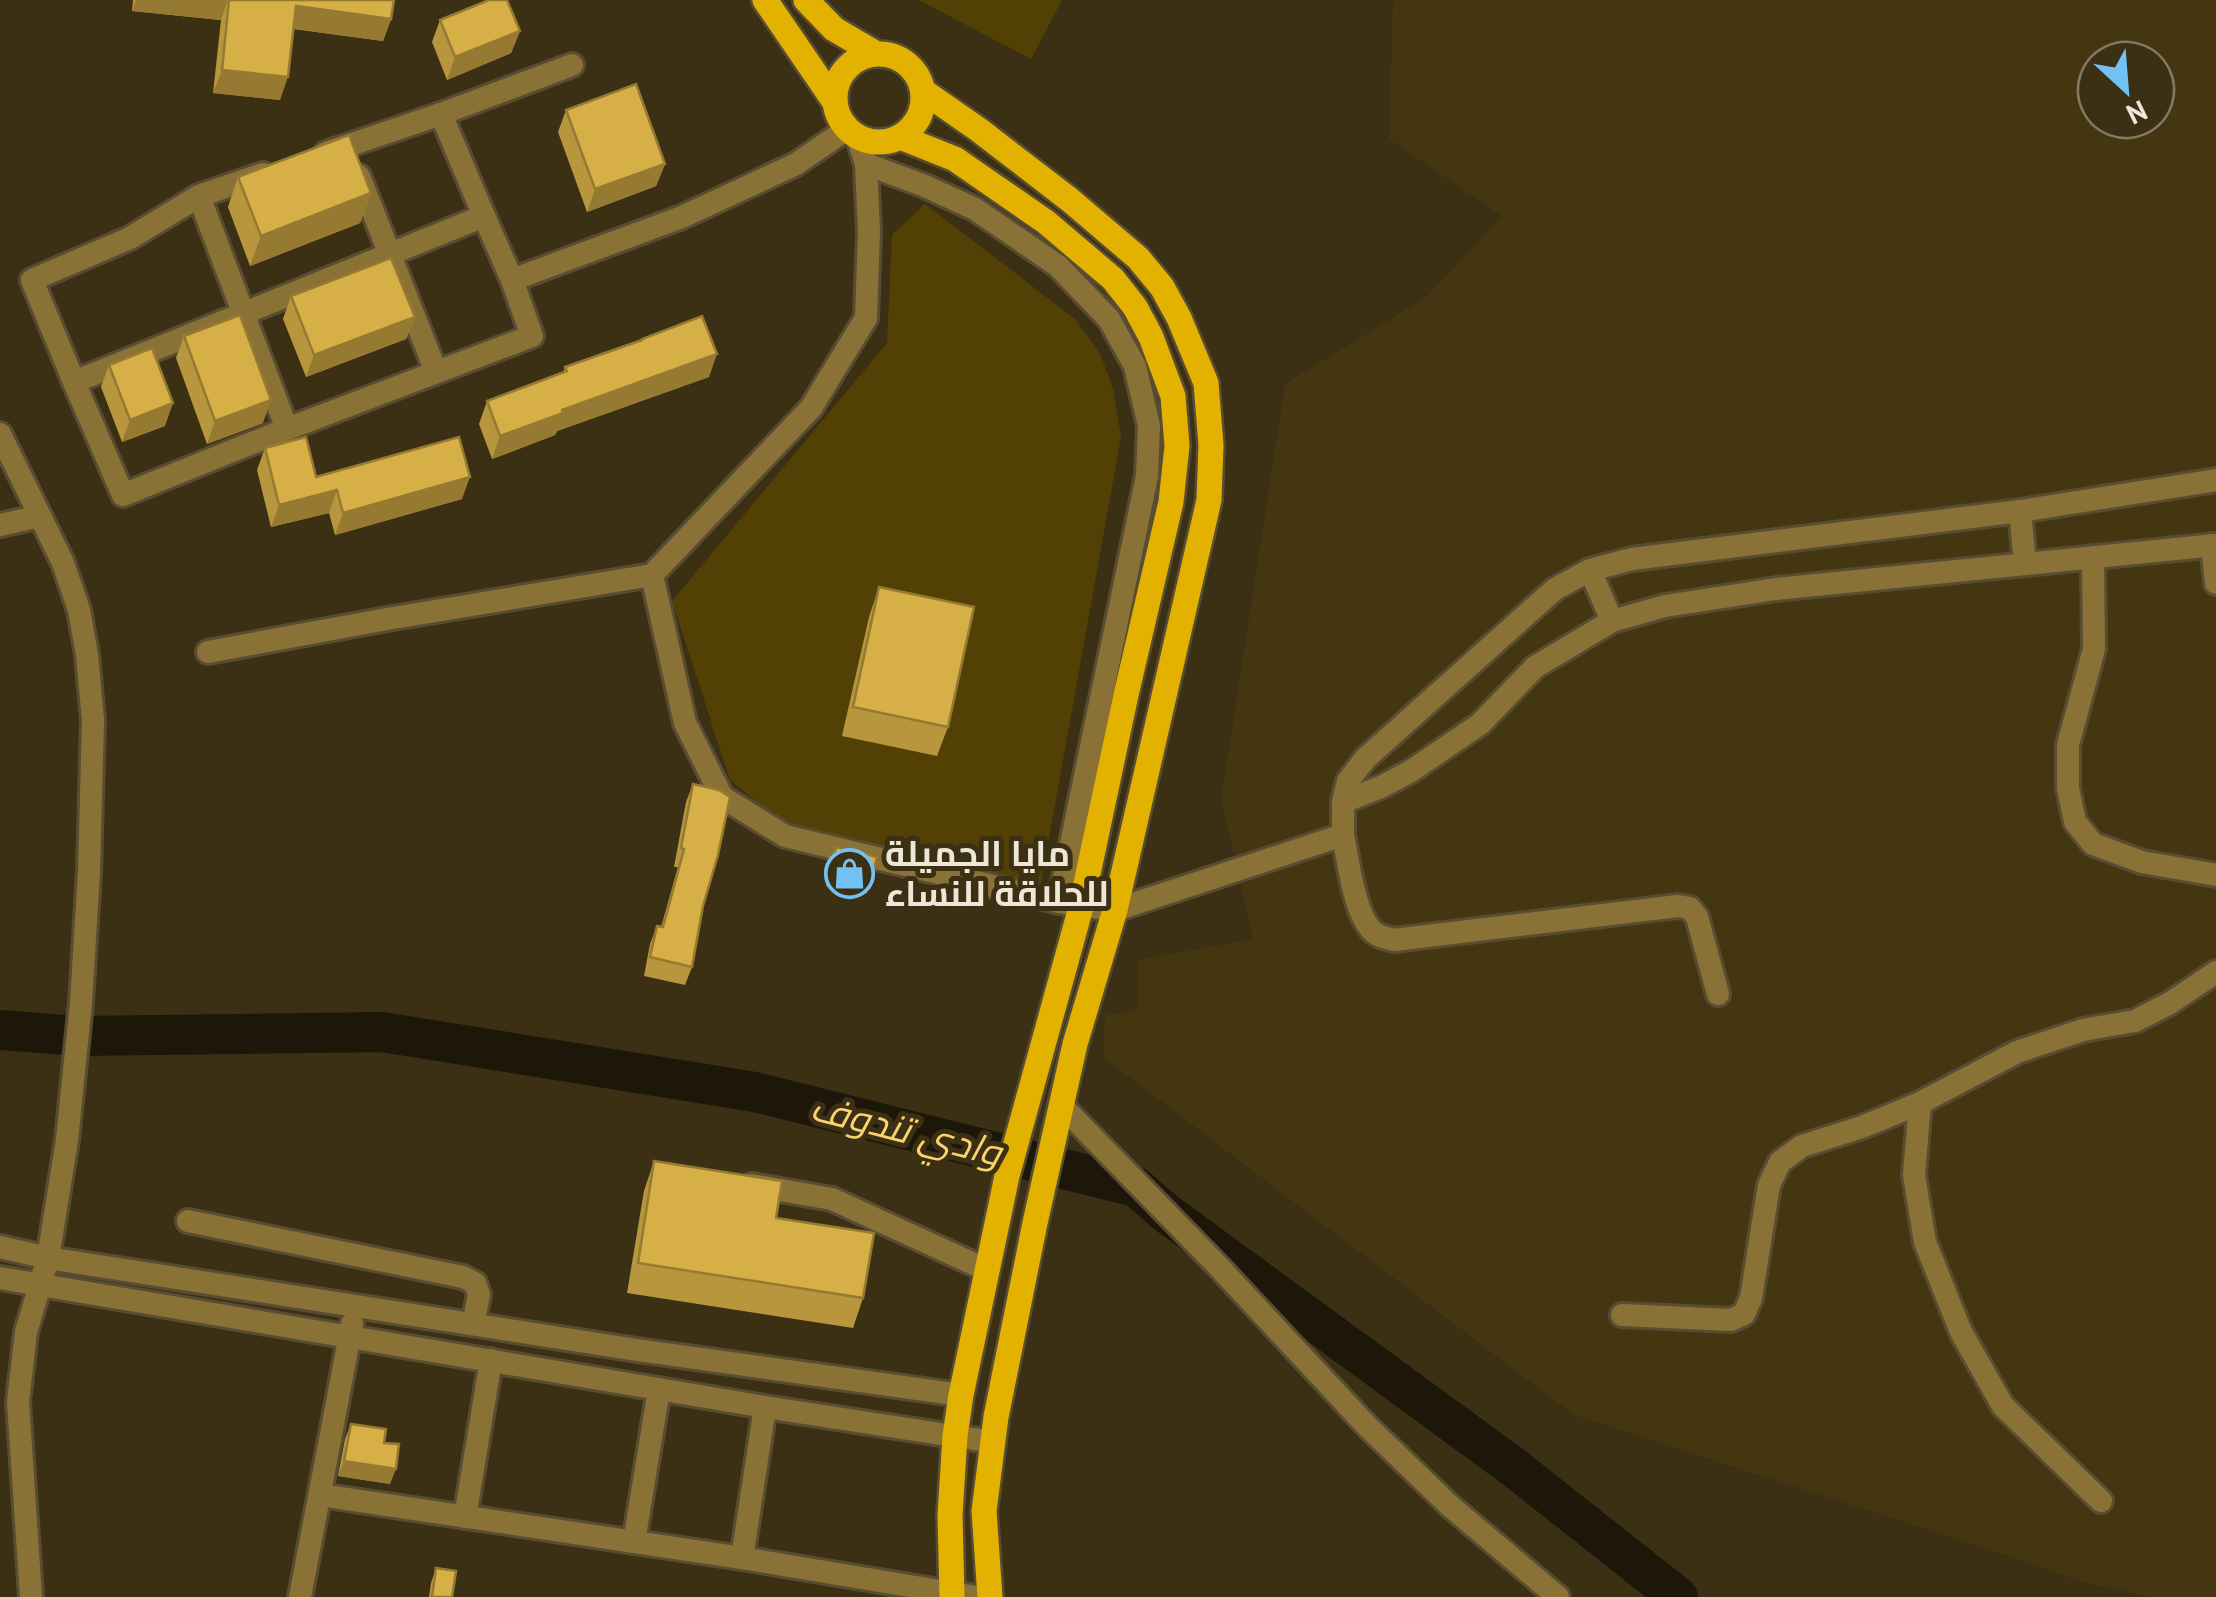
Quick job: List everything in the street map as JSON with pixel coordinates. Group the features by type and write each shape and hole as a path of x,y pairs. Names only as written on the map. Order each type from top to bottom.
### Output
{"main road":[{"path":"765,0 852,133 871,141 886,142 900,137 918,118 923,91 919,78 901,59 875,53 861,57 840,74 834,102"},
{"path":"806,0 834,29 875,53"},
{"path":"923,91 1070,200 1138,258 1162,286 1206,383 1211,444 1209,500 1114,910 1061,1105 993,1442 984,1511 990,1597"},
{"path":"900,137 955,160 1046,222 1113,279 1135,307 1151,338 1173,396 1177,446 1172,502 1070,905 1006,1176 961,1395 950,1515 960,1595"}],"street":[{"path":"440,114 532,336 124,496 32,280 130,238 199,196 572,65"},
{"path":"208,652 652,575 811,408 866,318 866,164 852,133 682,217 512,280"},
{"path":"347,146 436,372"},
{"path":"866,164 975,209 1058,266 1108,319 1134,366 1149,426 1147,476 1070,905"},
{"path":"199,196 287,429"},
{"path":"74,382 484,216"},
{"path":"0,434 63,563 79,610 93,720 90,872 67,1140 48,1258 26,1332 18,1402 31,1597"},
{"path":"1718,994 1697,917 1690,908 1678,906 1394,940 1376,934 1365,922 1358,904 1343,835 1343,802 1348,781 1365,759 1555,588 1590,570 1632,558 2020,511 2216,480"},
{"path":"2020,511 2025,564"},
{"path":"0,525 40,516"},
{"path":"1343,802 1412,771 1480,724 1535,668 1612,621 1665,606 1776,589 2214,545 2216,584"},
{"path":"2094,558 2094,649 2068,745 2068,788 2075,822 2093,844 2142,862 2216,875"},
{"path":"1590,570 1612,621"},
{"path":"652,575 685,723 722,797 784,836 1070,905 1114,910 1343,835"},
{"path":"1622,1315 1731,1320 1744,1314 1752,1298 1769,1185 1780,1162 1802,1146 1920,1104 2017,1052 2082,1030 2134,1021 2170,1004 2216,972"},
{"path":"1920,1104 1914,1174 1925,1242 1960,1332 2003,1406 2102,1500"},
{"path":"1061,1105 1366,1426 1449,1506 1558,1597"},
{"path":"738,1183 832,1199 987,1270"},
{"path":"188,1221 463,1276 475,1283 479,1295 473,1324"},
{"path":"0,1246 48,1258 355,1306 961,1395"},
{"path":"0,1278 993,1442"},
{"path":"300,1597 355,1306"},
{"path":"465,1517 491,1360"},
{"path":"634,1542 660,1389"},
{"path":"742,1558 765,1407"},
{"path":"320,1495 960,1595"}],"shaded area":[{"path":"919,0 1062,0 1031,59"},
{"path":"1393,0 2216,0 2216,1597 2151,1597 2076,1580 1574,1415 1103,1057 1105,1015 1138,1010 1137,960 1253,939 1221,800 1285,384 1428,296 1502,216 1389,139"},
{"path":"925,204 1075,319 1100,353 1113,389 1121,437 1041,883 784,824 730,780 672,601 887,343 892,235"}],"building":[{"path":"229,0 394,0 391,19 296,6 288,77 222,70"},
{"path":"489,0 507,0 520,31 455,57 440,20"},
{"path":"636,84 665,164 595,189 566,110"},
{"path":"349,135 371,193 261,236 238,177"},
{"path":"391,258 415,317 314,355 291,296"},
{"path":"240,315 271,400 215,421 184,336"},
{"path":"702,316 717,354 500,436 487,401"},
{"path":"152,348 173,403 130,420 109,365"},
{"path":"306,437 316,477 459,437 470,477 343,513 337,490 279,505 265,448"},
{"path":"879,587 974,607 948,727 853,707"},
{"path":"693,784 730,797 692,967 650,957 657,926 663,927 684,849 681,848"},
{"path":"836,847 877,857 871,879 831,871"},
{"path":"654,1161 782,1181 776,1218 874,1233 863,1298 638,1263"},
{"path":"351,1424 386,1429 384,1443 399,1444 396,1469 344,1461"},
{"path":"436,1568 456,1571 452,1597 432,1597"}],"waterway":[{"name":"وادي تندوف","path":"0,1030 78,1036 382,1032 755,1092 1136,1187 1166,1213 1512,1466 1678,1597"}],"place":[{"name":"مايا الجميلة للحلاقة للنساء","path":"850,874"}]}
